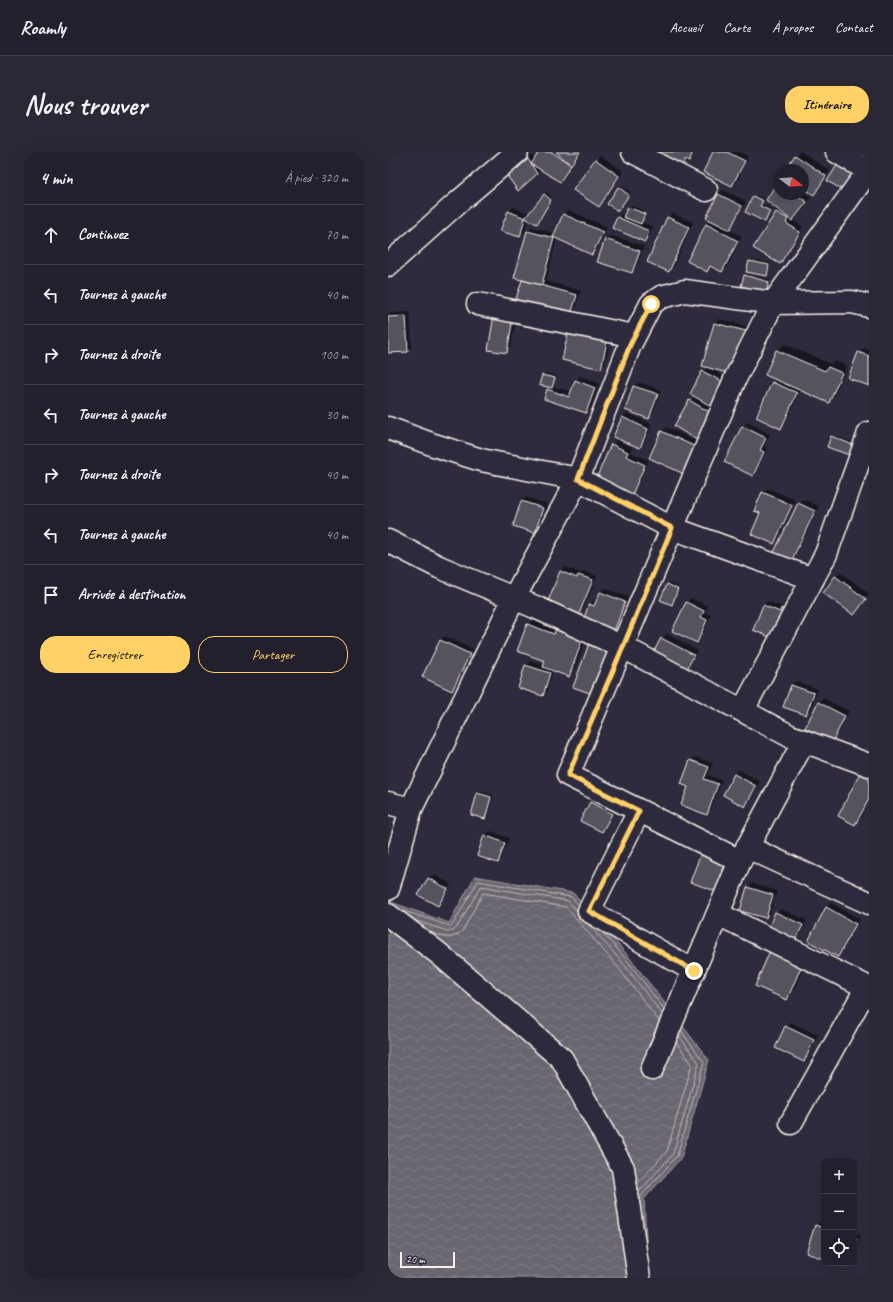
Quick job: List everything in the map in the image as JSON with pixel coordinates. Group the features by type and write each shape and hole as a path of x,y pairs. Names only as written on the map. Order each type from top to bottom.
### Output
{"street":[{"path":"388,266 456,204 517,152"},
{"path":"633,152 706,190"},
{"path":"837,152 869,170 773,303 736,377 568,775 639,811 744,854 869,902"},
{"path":"388,889 410,809 514,598 578,479 634,336 651,304 661,297 685,291 773,303 852,302 869,306"},
{"path":"478,304 634,336"},
{"path":"388,428 481,460 578,479 672,528 813,579"},
{"path":"743,710 826,554 868,442"},
{"path":"388,541 439,567 514,598 623,647 790,736 869,765"},
{"path":"652,1069 744,854 804,741"},
{"path":"388,802 410,809"},
{"path":"639,811 589,911 694,971"},
{"path":"718,914 868,988 791,1123"},
{"path":"388,915 438,953 562,1059 622,1168 639,1278"}],"water":[{"path":"475,876 573,893 629,957 709,1060 681,1158 644,1199 648,1278 388,1278 388,901 449,923"}],"building":[{"path":"539,152 552,152 571,165 560,182 531,164"},
{"path":"556,152 580,152 571,165"},
{"path":"655,152 693,152 689,162 685,160 681,168"},
{"path":"713,152 727,152 745,161 732,186 703,172"},
{"path":"795,155 808,164 789,164"},
{"path":"528,159 537,174 518,191 508,177"},
{"path":"595,159 619,176 599,207 573,190"},
{"path":"839,162 861,176 843,190 827,181"},
{"path":"809,164 826,176 814,195 809,192"},
{"path":"618,187 629,195 618,211 607,204"},
{"path":"773,189 773,200 804,200 807,202 792,221 766,200"},
{"path":"544,194 551,200 537,224 525,218"},
{"path":"718,194 742,206 730,230 706,218"},
{"path":"753,196 763,201 760,206 770,211 765,222 745,212"},
{"path":"628,207 645,214 641,224 623,217"},
{"path":"508,211 525,218 520,237 500,231"},
{"path":"776,212 788,219 786,223 800,232 780,264 753,248"},
{"path":"563,214 603,232 592,255 553,237"},
{"path":"617,217 649,231 645,242 612,228"},
{"path":"667,217 689,227 669,272 647,262"},
{"path":"706,224 738,241 722,272 710,266 707,272 687,261"},
{"path":"527,231 554,238 542,285 514,278"},
{"path":"605,239 640,251 632,273 597,262"},
{"path":"749,261 769,265 767,276 746,272"},
{"path":"744,275 769,282 766,293 741,286"},
{"path":"522,280 577,295 570,318 515,302"},
{"path":"494,315 513,318 507,353 488,350"},
{"path":"406,316 408,352 388,353 388,317"},
{"path":"714,323 746,331 734,375 702,366"},
{"path":"569,329 608,337 601,369 562,360"},
{"path":"776,350 825,371 828,367 842,373 829,403 765,375"},
{"path":"858,352 869,356 869,386 848,378"},
{"path":"702,371 729,385 716,409 690,394"},
{"path":"542,375 555,378 552,388 539,385"},
{"path":"575,380 595,388 586,413 544,399 547,389 569,397"},
{"path":"772,382 797,393 781,429 756,417"},
{"path":"633,386 658,394 649,419 625,410"},
{"path":"689,400 713,414 697,440 674,426"},
{"path":"622,417 648,429 640,448 613,437"},
{"path":"742,426 766,438 760,450 764,452 753,476 724,462"},
{"path":"661,431 696,447 684,474 649,458"},
{"path":"831,436 853,445 849,455 827,447"},
{"path":"611,444 628,452 626,456 645,465 632,495 596,479"},
{"path":"762,492 792,505 774,544 751,534 760,513 754,511"},
{"path":"521,501 543,508 535,533 513,526"},
{"path":"798,503 815,511 791,562 773,554"},
{"path":"560,571 577,578 578,575 593,580 579,614 548,601"},
{"path":"835,576 866,599 854,615 823,593"},
{"path":"667,584 678,589 672,605 660,600"},
{"path":"600,592 625,602 614,631 584,618 589,604 594,606"},
{"path":"686,602 704,611 701,617 707,620 697,643 672,631"},
{"path":"763,605 780,612 781,608 791,612 779,641 753,630"},
{"path":"527,624 554,634 557,625 584,635 569,677 543,667 545,661 517,651"},
{"path":"661,638 694,655 686,671 653,653"},
{"path":"440,640 470,654 452,691 422,677"},
{"path":"590,641 611,649 595,695 573,687"},
{"path":"525,665 550,673 543,696 518,688"},
{"path":"791,685 814,693 806,715 783,707"},
{"path":"818,702 845,716 833,741 805,728"},
{"path":"690,760 709,767 704,779 718,784 707,815 681,805 688,787 681,784"},
{"path":"860,773 869,778 869,799 855,825 838,816"},
{"path":"734,774 756,786 745,807 723,795"},
{"path":"477,793 491,797 485,819 471,815"},
{"path":"590,802 612,814 602,832 580,821"},
{"path":"484,835 505,843 498,863 477,856"},
{"path":"701,853 726,862 715,891 690,882"},
{"path":"428,878 448,889 438,906 418,895"},
{"path":"747,887 773,895 766,918 740,911"},
{"path":"826,907 856,924 838,957 808,941"},
{"path":"775,912 803,925 796,939 769,927"},
{"path":"772,946 804,960 787,1000 755,986"},
{"path":"785,1026 814,1040 804,1062 775,1048"},
{"path":"815,1225 821,1227 821,1258 806,1253"}],"route":[{"path":"651,304 630,345 578,479 672,528 568,775 639,811 589,911 694,971"}]}
